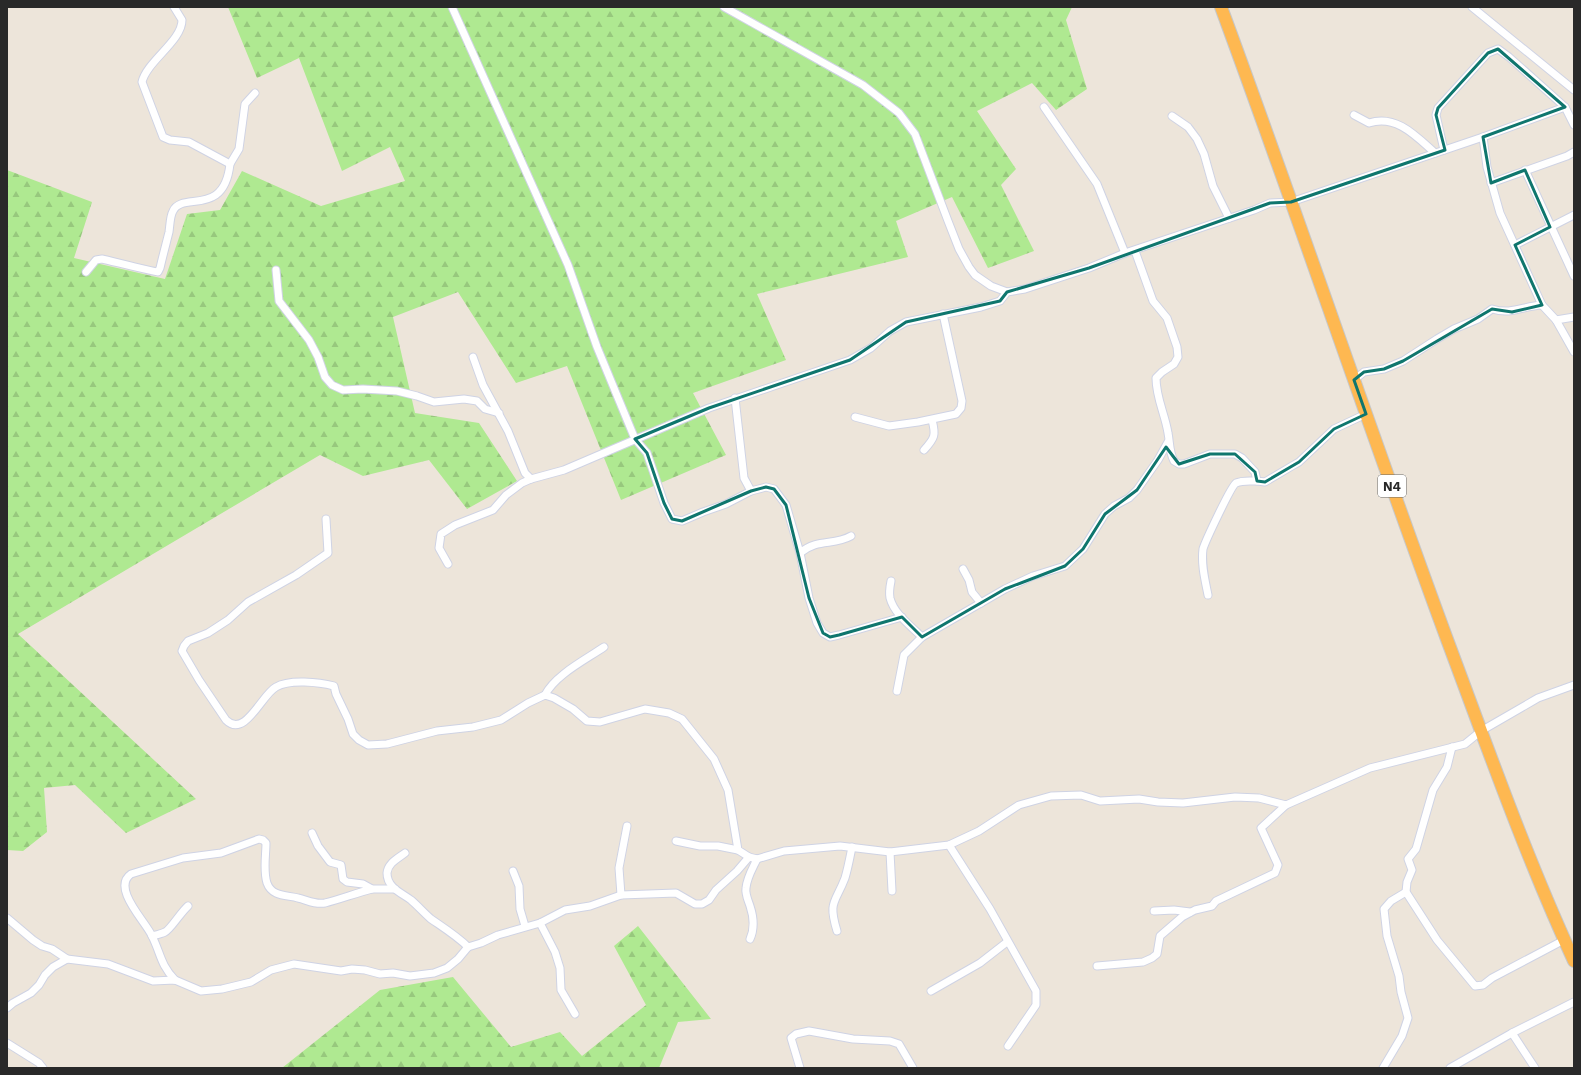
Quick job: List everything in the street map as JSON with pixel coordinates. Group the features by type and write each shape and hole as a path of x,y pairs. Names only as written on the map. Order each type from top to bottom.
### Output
{"highway":[{"name":"N4","path":"1221,7 1481,731 1520,835 1574,961"}],"street":[{"path":"174,7 182,20 180,30 143,77 142,82 163,137 170,140 189,142 230,164"},
{"path":"452,7 568,265 597,347 635,439 647,453 664,503 672,518 682,521 726,504 751,491 766,487 774,489 786,505 800,553 817,623 823,633 830,637 839,636 902,617"},
{"path":"724,7 863,85 899,113 915,134 950,228 969,267 975,275 991,286 1007,292 1025,289 1082,270 1125,253 1135,251 1270,203 1291,202 1483,138 1565,107"},
{"path":"1472,7 1574,90"},
{"path":"1444,150 1436,115 1438,108 1488,53 1498,49 1565,107 1574,126"},
{"path":"86,272 96,260 102,259 158,272 173,210 177,205 207,200 217,194 224,187 229,177 230,164 239,149 245,104 255,93"},
{"path":"1044,107 1097,184 1125,253"},
{"path":"1354,115 1369,123 1380,120 1391,122 1412,133 1435,153"},
{"path":"1172,116 1188,127 1197,139 1204,154 1214,186 1229,218"},
{"path":"1483,138 1487,167 1500,212 1542,305 1556,320 1574,352"},
{"path":"1491,183 1567,156 1574,152"},
{"path":"1525,170 1550,227 1574,276"},
{"path":"1515,245 1574,215"},
{"path":"897,690 904,654 922,638 1005,589 1033,576 1065,566 1084,549 1105,514 1114,506 1129,498 1137,490 1158,460 1168,442 1169,434 1156,391 1156,378 1174,364 1178,357 1177,347 1168,318 1153,301 1135,251"},
{"path":"276,270 279,301 309,340 318,357 325,377 332,385 343,390 363,389 397,391 434,402 464,399 477,401 485,409 499,413"},
{"path":"448,564 439,548 441,534 455,525 493,510 506,495 522,483 564,470 735,398 850,360 872,348 890,331 906,322 981,307 1000,301 1007,292"},
{"path":"1354,380 1364,372 1384,369 1404,361 1437,339 1478,319 1492,309 1500,312 1512,312 1530,306 1542,305"},
{"path":"855,417 889,426 932,420 956,414 961,408 962,402 943,314"},
{"path":"1556,320 1574,316"},
{"path":"473,357 484,384 508,431 525,473 531,479"},
{"path":"735,398 744,478 751,491"},
{"path":"1208,595 1203,566 1204,548 1234,484 1243,481 1265,482 1299,462 1334,429 1366,414"},
{"path":"924,450 932,441 935,432 932,420"},
{"path":"1168,442 1174,461 1179,464 1190,463 1210,454 1235,454 1242,458 1255,472 1257,481"},
{"path":"326,519 328,553 296,575 248,602 228,620 188,641 184,646 182,651 199,680 231,725 236,726 246,720 264,700 269,691 276,686 287,682 326,684 334,686 353,734 368,745 387,744 437,731 473,727 501,720 528,702 545,695 554,698 573,709 588,721 600,722 646,709 669,713 682,719 714,759 728,790 738,850"},
{"path":"800,553 808,546 845,539 851,536"},
{"path":"963,569 972,592 981,602"},
{"path":"891,582 889,596 893,605 922,638"},
{"path":"545,695 550,685 558,678 604,647"},
{"path":"1097,966 1143,962 1152,958 1157,954 1160,936 1190,912 1212,906 1216,901 1275,874 1278,865 1261,828 1286,805 1370,768 1464,744 1481,731 1538,698 1574,685"},
{"path":"1452,747 1447,767 1433,790 1416,849 1408,859 1412,870 1407,882 1406,892 1437,940 1475,986 1483,985 1492,978 1564,940"},
{"path":"676,841 700,846 718,846 738,850 749,857 757,859 784,851 840,846 890,852 949,845 979,831 1019,805 1052,796 1081,795 1100,801 1139,799 1158,802 1183,803 1235,797 1258,798 1286,805"},
{"path":"621,895 619,868 627,826"},
{"path":"312,833 318,846 330,862 341,865 343,880 363,884 372,889"},
{"path":"395,890 372,889 324,903 316,903 277,894 267,884 266,843 259,839 221,852 183,858 131,874 126,877 124,885 135,911 152,936 166,971 176,980 202,991 222,989 251,982 271,970 294,964 341,971 358,970 380,974 393,973 410,976 434,973 447,968 468,947 481,943 498,934 540,923 564,910 590,906 621,895 676,893 695,904 702,904 709,900 716,890 737,871 749,857"},
{"path":"949,845 990,909 1007,942 1036,991 1036,1005 1008,1046"},
{"path":"838,931 833,917 832,904 845,878 852,847"},
{"path":"890,852 892,891"},
{"path":"405,853 391,863 387,874 390,884 395,890 411,900 423,912 452,932 468,947"},
{"path":"750,939 754,929 753,916 746,898 746,888 748,877 757,859"},
{"path":"512,871 519,886 520,909 525,926"},
{"path":"1383,1068 1402,1036 1408,1018 1401,992 1399,976 1387,936 1384,909 1391,900 1406,892"},
{"path":"152,936 165,932 169,929 183,910 188,906"},
{"path":"1154,911 1174,910 1190,912"},
{"path":"7,918 32,940 42,946 52,949 68,959 108,964 153,981 176,980"},
{"path":"540,923 555,952 560,968 561,990 575,1014"},
{"path":"931,991 980,963 1007,942"},
{"path":"7,1008 12,1003 31,993 53,967 68,959"},
{"path":"1450,1068 1512,1033 1574,1002"},
{"path":"800,1068 792,1038 796,1034 809,1031 853,1038 890,1041 899,1044 913,1068"},
{"path":"1512,1033 1535,1068"},
{"path":"7,1043 39,1063 43,1068"}],"highlighted area":[{"path":"1498,49 1565,107 1483,137 1491,183 1525,170 1550,227 1515,245 1542,305 1512,312 1492,309 1403,361 1384,369 1364,372 1354,380 1366,414 1334,429 1299,462 1265,482 1257,481 1255,472 1235,454 1210,454 1179,464 1166,447 1137,490 1105,514 1083,549 1065,566 1005,589 922,637 902,617 830,637 823,633 809,598 786,505 774,489 766,487 751,491 682,521 672,519 664,503 647,453 635,439 709,408 850,360 906,322 1000,301 1007,292 1089,268 1270,203 1291,202 1445,150 1436,115 1438,108 1488,53"}],"green space":[{"path":"228,7 1072,7 1066,20 1087,89 1056,110 1032,83 977,111 1016,169 1001,185 1034,251 988,268 952,197 896,221 908,257 757,294 786,360 693,393 726,455 621,500 567,366 516,383 458,292 393,317 415,413 479,423 517,481 467,509 429,460 363,476 320,455 18,634 196,799 126,833 75,785 44,788 47,832 23,851 7,850 7,170 92,202 74,258 165,279 187,214 220,210 242,171 321,206 405,181 390,147 342,171 299,58 257,78"},
{"path":"638,926 711,1019 678,1022 659,1068 282,1068 380,990 453,977 511,1047 560,1032 582,1056 646,1005 614,946"}]}
